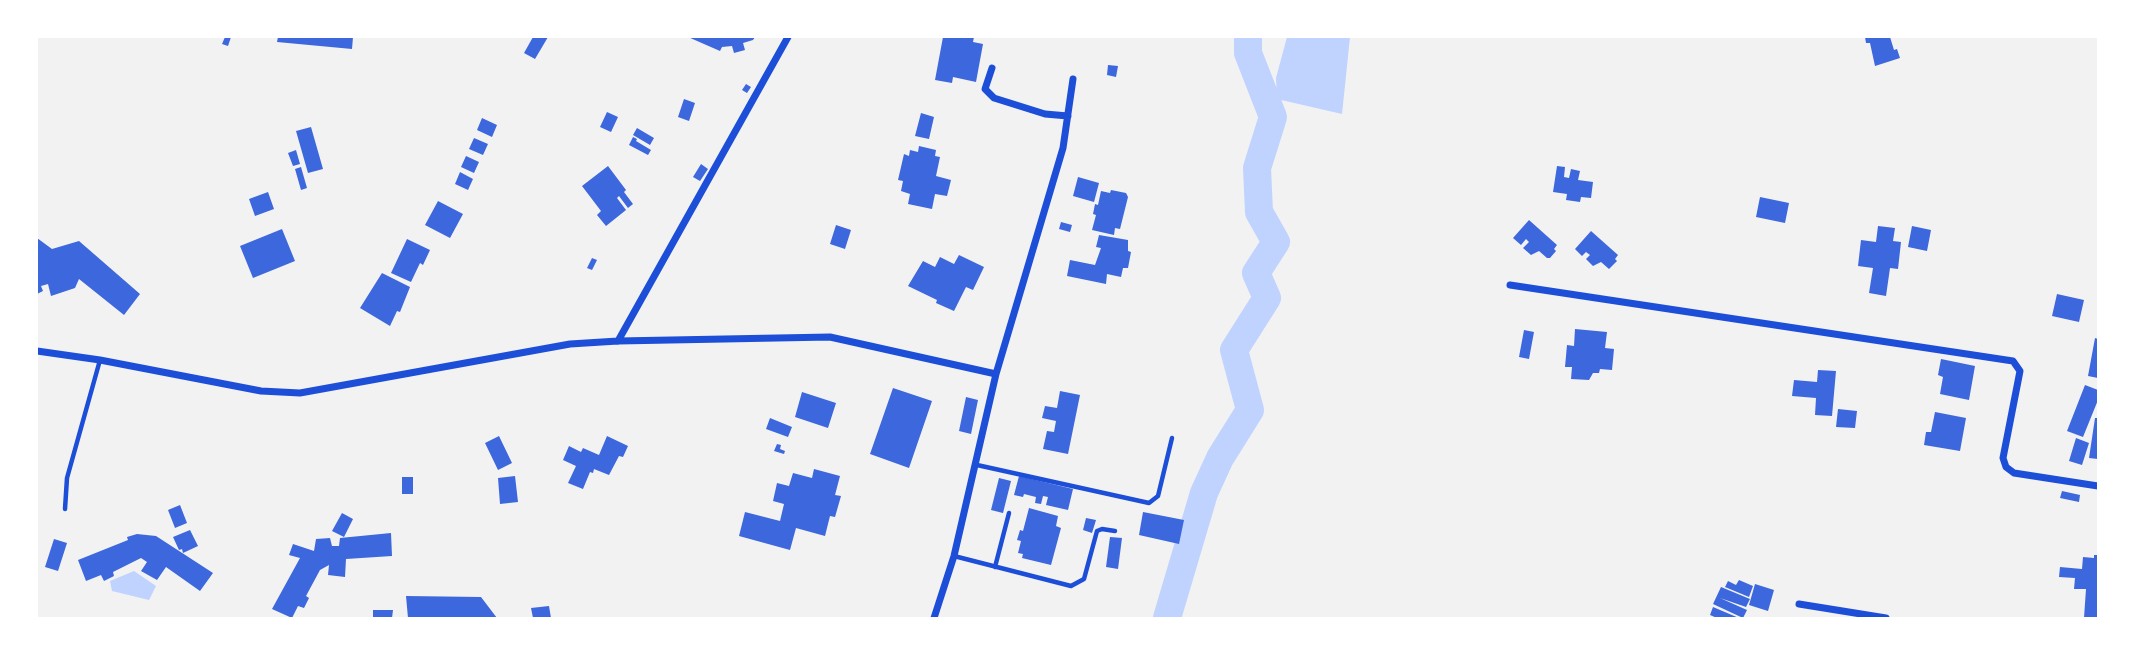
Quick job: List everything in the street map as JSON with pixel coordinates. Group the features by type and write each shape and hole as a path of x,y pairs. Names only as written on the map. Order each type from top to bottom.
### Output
{"street":[{"path":"618,341 788,37"},
{"path":"992,68 985,89 994,98 1045,114 1068,116"},
{"path":"933,618 954,556 996,374 1063,148 1073,79"},
{"path":"1510,285 2012,361 2020,371 2003,458 2006,467 2014,473 2098,486"},
{"path":"37,351 100,360 261,391 300,393 570,344 618,341 830,337 996,374"},
{"path":"1799,604 1886,618"}],"lane":[{"path":"65,509 67,478 100,360"},
{"path":"977,465 1149,503 1158,496 1172,438"},
{"path":"995,567 1009,513"},
{"path":"954,556 1071,586 1084,579 1097,532 1102,529 1115,531"}],"water":[{"path":"1287,37 1350,37 1342,114 1277,99 1276,78"},
{"path":"134,571 156,586 149,600 112,591 110,581"}],"building":[{"path":"225,37 231,37 228,46 222,44"},
{"path":"278,37 353,37 352,49 277,42"},
{"path":"533,37 548,37 535,59 524,53"},
{"path":"688,37 755,37 743,43 745,50 734,53 732,46 722,47 720,51"},
{"path":"943,37 974,37 973,42 983,44 976,82 953,77 952,83 935,80"},
{"path":"1865,37 1890,37 1900,58 1875,66 1870,43 1866,43"},
{"path":"1108,65 1118,66 1116,77 1107,75"},
{"path":"746,84 751,87 747,93 742,90"},
{"path":"684,99 695,103 689,121 678,117"},
{"path":"607,112 618,117 611,132 600,127"},
{"path":"921,113 934,117 929,139 915,136"},
{"path":"482,118 497,125 492,137 477,130"},
{"path":"311,127 323,169 308,173 296,131"},
{"path":"637,128 654,138 650,145 633,135"},
{"path":"633,137 651,150 648,155 629,145"},
{"path":"474,138 488,144 483,155 469,149"},
{"path":"919,146 936,150 935,156 940,157 936,176 951,180 947,196 935,194 932,209 908,204 910,194 901,191 903,181 898,180 904,154 909,156 910,150 918,152"},
{"path":"296,150 300,164 293,166 288,153"},
{"path":"466,156 479,162 474,173 461,167"},
{"path":"701,164 708,169 700,181 693,177"},
{"path":"608,166 633,204 628,208 619,196 617,198 626,210 606,226 597,215 601,211 582,186"},
{"path":"1557,166 1565,167 1564,177 1569,178 1571,169 1580,171 1578,180 1593,182 1591,198 1581,197 1580,202 1566,200 1567,194 1553,192"},
{"path":"301,167 307,188 301,190 295,169"},
{"path":"460,172 473,179 468,190 455,184"},
{"path":"1078,177 1099,183 1094,202 1073,196"},
{"path":"1111,190 1126,193 1128,197 1120,229 1115,228 1114,235 1092,230 1096,215 1093,214 1095,204 1098,205 1101,191 1110,193"},
{"path":"268,192 274,209 255,216 249,199"},
{"path":"1760,197 1789,203 1785,223 1756,217"},
{"path":"438,201 463,214 450,238 425,225"},
{"path":"1529,220 1557,245 1550,258 1539,251 1531,255 1523,248 1529,242 1526,239 1521,245 1513,238"},
{"path":"1061,222 1072,225 1070,232 1059,229"},
{"path":"836,225 851,230 845,249 830,244"},
{"path":"1878,226 1895,228 1893,241 1901,242 1898,269 1890,268 1886,296 1869,293 1873,268 1858,266 1861,240 1876,242"},
{"path":"1912,226 1931,230 1927,251 1908,247"},
{"path":"282,229 295,261 253,278 240,246"},
{"path":"1591,231 1618,255 1615,259 1617,261 1609,269 1601,262 1593,266 1586,259 1590,255 1586,252 1582,256 1575,249"},
{"path":"1099,235 1128,240 1128,251 1131,252 1128,268 1123,268 1121,277 1107,274 1106,284 1067,276 1070,260 1095,265 1101,248 1096,247"},
{"path":"37,238 52,249 79,241 140,294 124,315 79,279 75,288 51,296 48,284 41,286 43,291 37,294"},
{"path":"407,239 430,250 411,282 391,273"},
{"path":"959,255 984,267 973,290 966,287 954,311 908,286 923,261 935,267 940,257 954,264"},
{"path":"592,258 597,260 592,270 587,268"},
{"path":"382,273 410,287 400,312 397,311 390,326 360,308"},
{"path":"2057,294 2084,300 2079,322 2052,316"},
{"path":"1575,329 1607,332 1605,348 1614,349 1612,370 1600,369 1599,373 1593,373 1589,380 1571,379 1572,367 1565,367 1567,345 1574,346"},
{"path":"1524,330 1534,332 1529,359 1519,357"},
{"path":"2095,338 2098,339 2098,378 2088,376"},
{"path":"1941,359 1975,366 1969,400 1940,394 1943,377 1938,375"},
{"path":"1818,370 1836,371 1832,416 1815,415 1816,398 1792,396 1794,380 1817,382"},
{"path":"2085,385 2098,390 2098,400 2083,437 2067,431"},
{"path":"893,388 932,401 909,468 870,454"},
{"path":"1060,391 1080,395 1068,454 1043,449 1047,431 1054,432 1056,421 1042,418 1045,406 1057,408"},
{"path":"802,392 836,403 828,428 795,417"},
{"path":"966,397 978,400 971,434 959,431"},
{"path":"1838,409 1857,411 1855,428 1836,427"},
{"path":"1935,412 1966,418 1960,451 1924,445 1926,432 1931,432"},
{"path":"770,418 792,427 788,437 766,429"},
{"path":"2095,418 2098,418 2098,459 2089,458"},
{"path":"499,436 512,463 498,470 485,443"},
{"path":"607,436 628,446 609,475 594,469 583,489 568,483 576,466 563,460 569,446 581,452 583,448 599,455"},
{"path":"2076,438 2089,443 2082,465 2069,461"},
{"path":"777,444 781,445 780,449 785,451 784,454 774,451"},
{"path":"814,469 840,476 835,495 841,496 835,517 830,516 825,536 796,528 790,550 739,536 745,512 780,521 784,504 773,501 777,483 789,486 793,473 812,478"},
{"path":"515,476 518,502 500,504 498,478"},
{"path":"1019,476 1073,489 1068,510 1046,505 1048,497 1043,496 1041,504 1035,503 1036,497 1014,495"},
{"path":"402,477 413,477 413,494 402,494"},
{"path":"999,478 1011,481 1003,513 991,510"},
{"path":"2062,491 2080,495 2079,502 2060,498"},
{"path":"180,505 187,523 175,528 168,510"},
{"path":"1029,508 1058,516 1056,526 1061,528 1051,565 1022,558 1023,554 1018,553 1021,541 1017,540 1020,530 1023,531"},
{"path":"1143,512 1184,520 1179,544 1139,535"},
{"path":"342,513 353,519 344,537 332,531"},
{"path":"1086,518 1096,520 1092,533 1083,530"},
{"path":"190,530 198,546 183,553 173,537"},
{"path":"391,533 392,556 346,559 345,577 328,575 329,565 320,570 306,596 309,598 304,608 298,606 292,618 272,609 300,558 289,555 293,544 314,551 316,539 330,538 332,546 339,546 340,538"},
{"path":"137,534 156,536 213,573 200,591 166,567 157,580 141,571 147,562 141,558 113,572 114,576 104,581 101,575 86,581 78,560"},
{"path":"1110,537 1122,538 1118,569 1106,567"},
{"path":"54,539 67,543 58,571 45,567"},
{"path":"2094,555 2098,555 2098,618 2084,618 2086,589 2074,589 2075,578 2059,577 2060,567 2082,569 2083,557 2094,558"},
{"path":"1739,580 1753,586 1749,597 1725,587 1728,581 1736,585"},
{"path":"1755,584 1774,590 1768,611 1749,605"},
{"path":"1721,587 1750,599 1746,607 1720,598 1747,610 1743,618 1713,604"},
{"path":"406,596 481,597 497,618 408,618"},
{"path":"549,606 551,618 533,618 531,608"},
{"path":"1713,607 1739,618 1717,618 1710,615"},
{"path":"373,610 393,610 392,618 373,618"}],"waterway":[{"path":"1167,618 1204,493 1220,458 1250,410 1234,350 1267,298 1256,273 1276,242 1259,212 1257,168 1273,117 1248,53 1248,37"}]}
